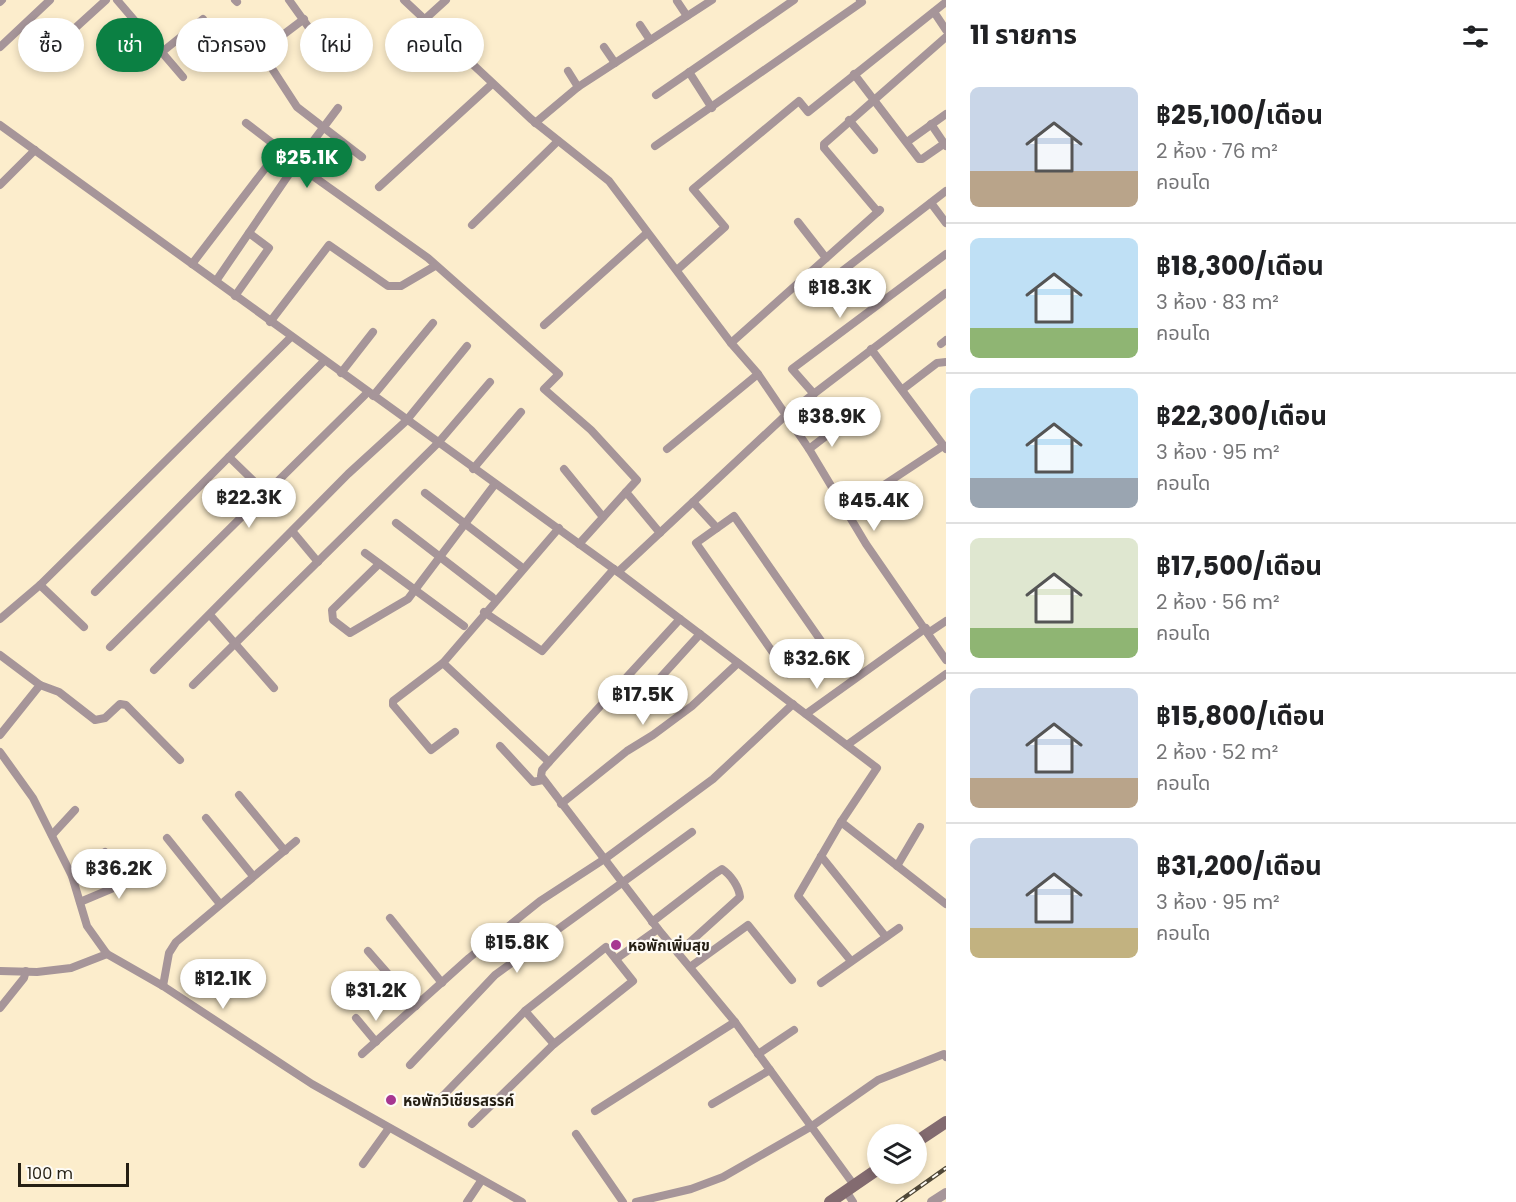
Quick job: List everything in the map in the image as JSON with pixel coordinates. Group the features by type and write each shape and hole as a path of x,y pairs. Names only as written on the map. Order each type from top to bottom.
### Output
{"main road":[{"path":"927,1135 946,1122"},
{"path":"830,1202 851,1193 867,1179"}],"street":[{"path":"0,47 50,0"},
{"path":"84,20 106,0"},
{"path":"117,0 133,18"},
{"path":"289,0 302,18"},
{"path":"404,0 422,18"},
{"path":"426,18 446,0"},
{"path":"535,123 578,87 712,0"},
{"path":"656,95 794,0"},
{"path":"655,146 862,2 860,0"},
{"path":"677,1 687,16"},
{"path":"677,270 725,227 693,189 799,101 808,112 946,2"},
{"path":"934,12 946,30"},
{"path":"640,25 650,40"},
{"path":"732,343 879,211 824,148 831,136 946,37"},
{"path":"164,50 176,41"},
{"path":"604,47 615,63"},
{"path":"164,54 183,77"},
{"path":"568,71 578,87"},
{"path":"272,72 297,107 362,157"},
{"path":"479,72 535,123 609,181 732,343 759,374 946,660"},
{"path":"689,72 712,108"},
{"path":"854,74 919,159 945,145 931,124"},
{"path":"379,187 492,84"},
{"path":"216,281 296,164 338,108"},
{"path":"907,142 946,114"},
{"path":"849,120 874,150"},
{"path":"192,264 280,149 246,123"},
{"path":"0,125 406,421 559,528 877,768 841,822 798,896 851,961"},
{"path":"472,225 558,141"},
{"path":"0,185 35,150"},
{"path":"296,164 428,258 559,374 544,389 591,430 637,480 579,544"},
{"path":"828,282 946,191"},
{"path":"931,203 946,223"},
{"path":"798,222 826,258"},
{"path":"235,296 269,248 249,233"},
{"path":"544,325 647,233"},
{"path":"270,322 329,245 388,286 401,286 435,266"},
{"path":"814,394 792,369 946,254"},
{"path":"484,612 542,651 616,571 786,415 946,293"},
{"path":"110,647 370,394 433,323"},
{"path":"341,373 373,332"},
{"path":"0,619 40,585 291,337"},
{"path":"154,670 348,474 406,421 467,346"},
{"path":"846,510 945,447 871,349"},
{"path":"94,592 324,361"},
{"path":"903,389 937,363 946,362"},
{"path":"667,449 759,374"},
{"path":"193,685 438,443 490,382"},
{"path":"473,469 521,412"},
{"path":"809,449 839,426"},
{"path":"229,457 266,494"},
{"path":"564,469 603,517"},
{"path":"379,564 332,610 333,620 348,632 354,633 402,605 495,484"},
{"path":"626,492 660,533"},
{"path":"425,493 520,566"},
{"path":"693,502 717,528"},
{"path":"734,516 826,648 788,674 696,543 717,528 734,516"},
{"path":"396,524 492,597"},
{"path":"455,732 431,750 393,705 396,697 443,663 484,612 559,528"},
{"path":"293,532 318,562"},
{"path":"365,554 464,626"},
{"path":"40,585 84,627"},
{"path":"210,615 274,688"},
{"path":"680,619 542,770 543,780 606,858 655,925 735,1022 812,1126 851,1193"},
{"path":"806,714 927,631 946,621"},
{"path":"641,699 700,634"},
{"path":"0,655 40,685 59,692 95,720 105,718 120,704 126,705 180,760"},
{"path":"443,663 549,762"},
{"path":"561,804 627,751 692,706 738,663"},
{"path":"847,745 946,674"},
{"path":"0,735 40,685"},
{"path":"362,1054 540,901 606,858 713,779 793,704"},
{"path":"500,746 533,782 543,780"},
{"path":"0,752 33,798 72,876 87,926 107,954 163,986 312,1084 522,1202"},
{"path":"239,795 285,850"},
{"path":"52,835 75,810"},
{"path":"206,818 253,876"},
{"path":"841,822 946,904"},
{"path":"897,866 920,827"},
{"path":"411,1065 495,975 692,832"},
{"path":"167,838 220,904"},
{"path":"163,986 169,954 176,942 296,841"},
{"path":"72,876 105,852"},
{"path":"821,856 886,937"},
{"path":"616,959 722,869 739,889 740,897 678,953"},
{"path":"80,902 149,873"},
{"path":"390,918 442,983"},
{"path":"690,967 748,925 792,980"},
{"path":"820,983 899,928"},
{"path":"435,1104 525,1011 606,946 633,981 554,1044 472,1124"},
{"path":"368,951 416,1006"},
{"path":"0,971 71,968 107,954"},
{"path":"0,1008 24,978 26,971"},
{"path":"525,1011 554,1044"},
{"path":"356,1018 376,1042"},
{"path":"595,1111 735,1022"},
{"path":"758,1053 794,1030"},
{"path":"636,1202 691,1189 723,1177 812,1126 878,1080 944,1054 946,1057"},
{"path":"712,1104 770,1070"},
{"path":"363,1164 389,1128"},
{"path":"576,1134 622,1202"},
{"path":"467,1202 481,1181"},
{"path":"932,1202 946,1193"}],"railway":[{"path":"898,1202 946,1168"}],"place":[{"name":"หอพักเพิ่มสุข","path":"616,945"},
{"name":"หอพักวิเชียรสรรค์","path":"391,1100"}]}
